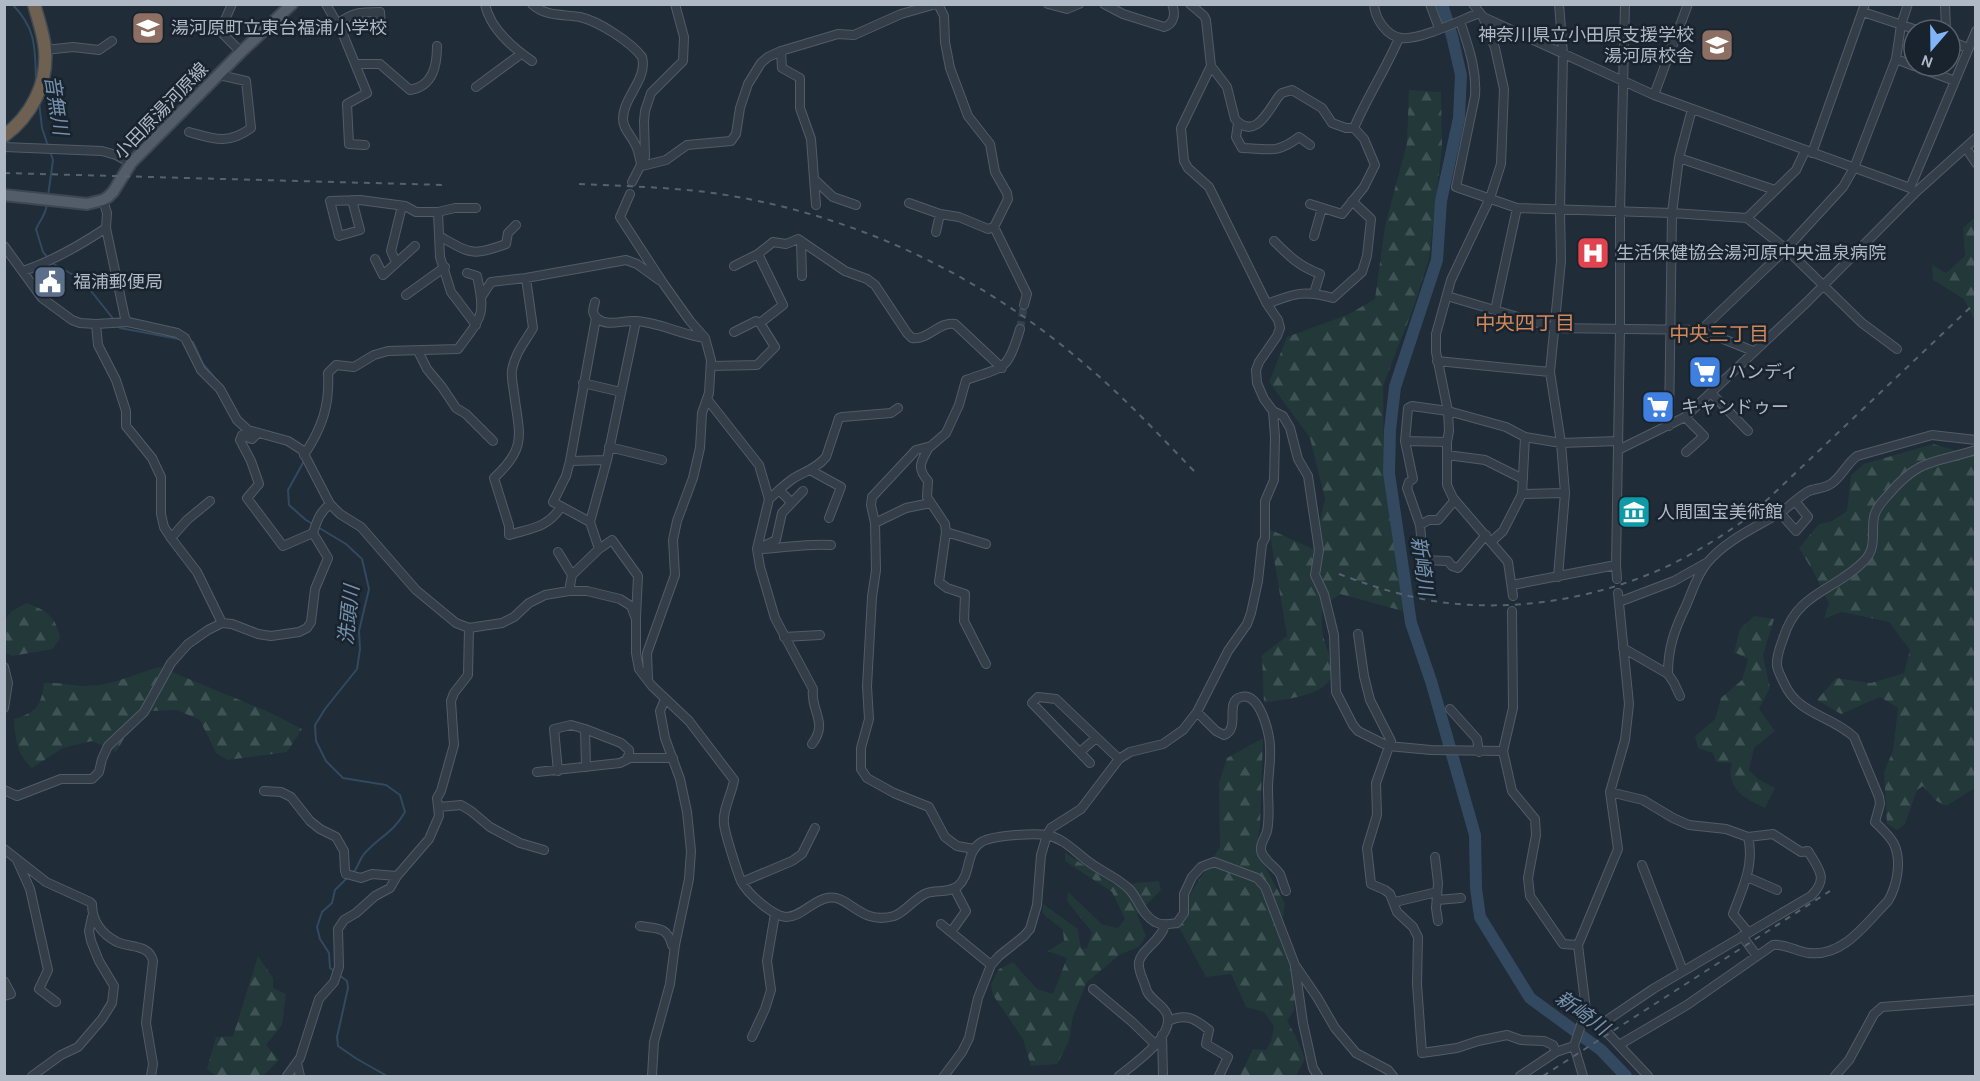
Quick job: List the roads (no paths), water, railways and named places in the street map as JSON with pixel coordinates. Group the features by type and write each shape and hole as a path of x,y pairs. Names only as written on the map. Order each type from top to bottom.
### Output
{"highway":[{"path":"4,136 23,118 38,94 44,74 45,50 34,4"}],"main road":[{"name":"小田原湯河原線","path":"103,200 113,192 131,163 292,4"},
{"path":"4,195 87,204 103,200"}],"street":[{"path":"232,4 220,32 242,52"},
{"path":"326,4 342,32 367,93 347,104 349,144 365,145"},
{"path":"485,4 489,16 502,36 532,61"},
{"path":"532,4 539,11 589,20 625,42 642,57 644,64 640,77 623,118 625,128 635,143 642,166"},
{"path":"632,183 645,157 645,111 651,93 683,61 684,37 675,4"},
{"path":"642,166 666,160 687,145 720,144 731,141 736,134 740,108 748,84 761,63 768,57 838,34 854,35 901,14 937,4 944,16 945,42 950,68 968,116 990,144 995,172 1008,200 994,228"},
{"path":"1048,4 1067,9 1079,4"},
{"path":"1104,4 1123,14 1164,27 1168,26 1173,19 1172,4"},
{"path":"1190,4 1206,20 1211,66 1180,128 1184,161 1188,168 1209,187 1267,304 1278,320 1280,328 1277,336 1259,362 1256,375 1259,391 1273,411 1282,416 1290,428 1298,459 1308,476 1319,550 1316,575 1324,594 1334,635 1336,692 1358,731 1389,746 1479,752 1503,750"},
{"path":"1374,4 1378,20 1392,34 1400,38 1416,37 1481,15 1624,83 1913,190"},
{"path":"1430,4 1439,28"},
{"path":"1473,4 1481,15 1495,48 1504,89 1501,164 1490,198 1451,280 1436,334 1437,361 1448,411 1447,485 1455,500 1508,562 1513,596"},
{"path":"1557,577 1565,493 1561,443 1550,372 1561,261 1563,54 1560,4"},
{"path":"1617,579 1620,212 1625,4"},
{"path":"1654,95 1688,4"},
{"path":"1701,330 1786,249 1843,187 1854,168 1896,59 1900,25 1908,4"},
{"path":"1747,219 1796,170 1808,152 1864,8 1900,25"},
{"path":"336,25 349,15 380,12 381,29"},
{"path":"1459,21 1475,70 1476,82 1456,187 1517,208 1671,213 1747,219 1786,249 1862,323 1898,349"},
{"path":"1913,190 1976,31"},
{"path":"1354,128 1400,38"},
{"path":"45,50 74,47 99,50 111,41"},
{"path":"356,64 380,64 410,90 419,89 428,81 437,63 437,46"},
{"path":"1962,46 1968,48"},
{"path":"781,51 782,68 800,78 800,108 812,139 816,205"},
{"path":"476,87 521,54"},
{"path":"1896,59 1902,61"},
{"path":"1211,66 1226,83 1233,115 1238,123 1250,127 1260,123 1279,96 1292,90 1322,108 1332,123 1354,128 1364,139 1375,165 1364,188 1342,214 1310,204"},
{"path":"189,132 222,140 238,136 251,128 246,81 219,75"},
{"path":"1947,78 1955,81"},
{"path":"1669,426 1671,213 1679,158 1692,109"},
{"path":"1238,123 1236,137 1242,148 1277,150 1286,147 1299,137 1310,145"},
{"path":"1425,579 1420,525 1407,488 1413,479 1405,441 1407,408 1412,406 1448,411 1506,427 1525,437 1561,443 1618,446 1669,426 1685,417 1753,351 1775,333 1913,190 1976,138"},
{"path":"4,147 87,150 117,155 131,163"},
{"path":"1966,148 1976,162"},
{"path":"1679,158 1775,190"},
{"path":"816,181 833,197 856,205"},
{"path":"630,194 620,217 663,283 705,338 711,366 711,381 702,413 700,448 693,478 672,540 675,575 647,653 648,681"},
{"path":"103,200 107,213 106,228 120,304 128,322"},
{"path":"352,200 360,230 339,236 330,201 352,200 402,206 416,212 476,208"},
{"path":"1267,304 1305,292 1314,292 1334,298 1362,272 1367,256 1371,219 1352,201"},
{"path":"909,203 940,214 959,217 988,229 994,228"},
{"path":"396,262 391,251 402,206"},
{"path":"1314,236 1322,208"},
{"path":"1495,310 1517,208"},
{"path":"438,212 440,257 451,292 476,325"},
{"path":"936,232 940,214"},
{"path":"439,236 466,251 483,252 506,244 508,234 516,225"},
{"path":"23,271 44,264 106,228"},
{"path":"994,228 1027,294 1024,305"},
{"path":"734,266 758,254 773,242 786,244 798,239 845,271 867,279 875,285 912,338 922,338 945,324 956,324 1002,368"},
{"path":"801,241 802,276"},
{"path":"1274,241 1294,261 1320,274 1314,292"},
{"path":"4,246 42,298 58,312 72,320 96,324 128,322 177,333 185,338 201,370 220,390 237,420 248,430 288,441 302,450 330,504 340,514 361,527 416,590 456,623 469,628 502,623 514,617 529,603 545,595 569,591 587,591 620,599 631,606 636,619"},
{"path":"375,259 383,275 415,246"},
{"path":"758,254 783,305 760,323"},
{"path":"482,296 491,282 626,261 636,264 663,283"},
{"path":"406,295 445,267"},
{"path":"304,455 320,428 329,395 328,373 336,365 354,367 374,355 388,351 458,349 476,325 483,309 477,276 467,273"},
{"path":"526,278 533,328 518,350 512,373 519,437 517,452 509,465 494,478 509,526 509,535 538,527 553,519 561,507"},
{"path":"1447,296 1555,328 1701,330 1753,351"},
{"path":"595,302 593,312 596,318 606,323 647,322 694,337 705,338"},
{"path":"590,522 553,502 566,476 570,461 596,318"},
{"path":"599,549 590,522 607,460 636,321"},
{"path":"711,366 757,365 775,347 760,323 756,321 735,332"},
{"path":"96,324 98,345 116,380 126,411 126,426 152,458 160,477 161,514 165,527 197,572 222,623"},
{"path":"986,664 964,621 965,594 946,588 939,582 946,532 945,524 927,497 928,481 921,473 920,464 929,447 946,433 951,425 966,380 1002,368 1011,355 1020,329"},
{"path":"418,351 427,369 456,408 466,414 493,441"},
{"path":"1437,361 1550,372"},
{"path":"583,383 621,392"},
{"path":"1711,393 1748,431"},
{"path":"707,399 759,465 769,499 758,549 760,567 775,618 813,689 819,720 819,735 812,744"},
{"path":"769,499 795,477 819,465 826,457 839,418 891,413 898,408"},
{"path":"944,1077 969,1038 978,998 991,965 1030,929 1036,905 1041,855 1047,835 1054,826 1081,809 1119,759 1130,752 1163,744 1183,730 1197,712 1228,651 1247,624 1265,538 1265,501 1274,480 1273,411"},
{"path":"1685,417 1704,436 1686,452"},
{"path":"257,434 252,439 242,435 240,440 259,484 247,498 283,546 314,533"},
{"path":"1619,603 1674,581 1707,562 1726,544 1780,513 1808,491 1830,485 1857,456 1932,435 1976,440"},
{"path":"1424,560 1448,561 1452,566 1458,568 1489,538 1503,531 1522,494 1525,437"},
{"path":"1405,441 1447,442"},
{"path":"609,447 662,460"},
{"path":"929,447 916,450 872,497 876,570 872,597 867,686 869,719 861,748 861,769 867,778 894,793 929,807 945,837 957,846 974,849"},
{"path":"1619,1045 1688,1005 1773,945 1820,954 1829,953 1844,946 1888,901 1898,868 1897,852 1893,842 1875,822 1880,804 1879,797 1854,737 1846,729 1809,711 1789,694 1777,666 1778,656 1787,625 1798,609 1868,557 1874,545 1875,512 1897,484 1916,468 1976,450"},
{"path":"1447,454 1485,460 1523,479"},
{"path":"570,461 607,460"},
{"path":"810,470 841,487 829,518"},
{"path":"779,490 791,502"},
{"path":"758,549 777,540 782,513 803,491"},
{"path":"1522,494 1565,493"},
{"path":"1420,525 1429,520 1438,520 1455,500"},
{"path":"171,538 187,520 210,501"},
{"path":"1780,513 1796,531 1808,517 1795,501"},
{"path":"875,523 906,508 931,503"},
{"path":"4,790 17,796 61,779 92,779 99,772 108,746 144,712 171,663 188,644 208,630 222,623 271,636 299,633 307,628 311,622 315,589 328,558 314,533 317,519 322,510 330,504"},
{"path":"946,532 986,544"},
{"path":"569,591 572,574 612,540 638,576 636,619 639,669 665,699 689,721 734,780 724,824 742,882 755,898 775,914 788,917 817,901 830,897 843,901 862,914 877,918 896,915 914,900 928,893 959,885 966,876 974,849 982,841 1047,835 1074,848 1088,862 1130,890 1145,914 1156,923 1165,925 1177,923 1184,913 1184,894 1192,877 1201,867 1214,862 1257,878 1265,887 1295,965 1303,1023 1313,1068 1318,1077"},
{"path":"758,549 813,544 831,545"},
{"path":"558,552 572,574"},
{"path":"1668,674 1668,655 1674,634 1695,582 1707,562"},
{"path":"1512,585 1616,565"},
{"path":"1574,1077 1582,1074 1575,1044 1586,1010 1578,945 1618,849 1610,792 1625,740 1629,704 1618,593"},
{"path":"1512,611 1513,708 1503,750 1512,791 1535,819 1536,835 1528,878 1530,896 1563,944 1578,945"},
{"path":"287,1077 297,1063 316,1005 334,982 339,967 338,929 344,920 356,913 375,896 390,888 397,876 429,839 439,816 437,798 454,745 451,701 454,693 468,675 469,628"},
{"path":"1358,634 1370,700 1390,741 1376,783 1377,815 1367,848 1371,884 1384,890 1395,902 1397,912 1413,927 1418,937 1417,984 1422,1053 1457,1048 1507,1035 1521,1040 1544,1041 1553,1045 1556,1052"},
{"path":"784,637 820,635"},
{"path":"1623,648 1668,674 1680,696"},
{"path":"4,667 8,683 4,708"},
{"path":"1197,712 1216,731 1224,735 1229,734 1232,729 1234,702 1238,698 1244,696 1252,699 1262,711 1271,749 1268,769 1268,831 1261,848 1262,853 1279,873 1286,891"},
{"path":"1090,763 1032,703 1038,697 1056,699 1119,759"},
{"path":"652,1077 654,1042 670,984 675,945 689,879 691,851 687,812 680,779 665,738 660,711 665,699"},
{"path":"1450,709 1477,739 1479,752"},
{"path":"558,771 554,729 571,725 621,743 629,750 626,760"},
{"path":"585,729 586,767"},
{"path":"1080,753 1096,738"},
{"path":"537,772 586,767 630,758 673,758"},
{"path":"264,791 281,792 291,797 310,821 336,837 344,851 346,873 356,878 372,874 397,876"},
{"path":"1600,1025 1683,971 1811,896 1821,883 1822,873 1808,851 1801,852 1773,834 1748,837 1725,829 1689,825 1673,819 1643,801 1610,792"},
{"path":"439,807 461,805 490,827 520,843 544,850"},
{"path":"742,882 792,861 802,854 815,828"},
{"path":"1748,837 1751,851 1747,877 1733,914 1757,957"},
{"path":"4,849 46,882 92,904 89,932 91,941 114,986 112,1003 102,1019 78,1047 61,1055 32,1077"},
{"path":"1435,857 1438,921"},
{"path":"16,859 30,889 48,970 39,989 56,1002"},
{"path":"1642,865 1683,971"},
{"path":"1747,877 1777,890"},
{"path":"951,932 966,911 954,888"},
{"path":"1395,902 1437,896 1461,898"},
{"path":"752,1037 765,1010 771,990 767,962 775,914"},
{"path":"92,917 99,927 117,942 145,950 153,958 146,1023 153,1064 151,1077"},
{"path":"941,924 991,965"},
{"path":"1119,1077 1156,1045 1168,1021 1163,1008 1148,994 1139,964 1142,955 1158,940 1165,925"},
{"path":"640,926 666,932 670,936 672,945 675,945"},
{"path":"1295,965 1335,1028 1356,1053 1388,1070 1393,1077"},
{"path":"4,981 11,994 4,996"},
{"path":"1093,988 1156,1045"},
{"path":"1835,1077 1849,1060 1874,1014 1882,1007 1976,1000"},
{"path":"1586,1010 1648,1077"},
{"path":"1168,1021 1179,1016 1195,1019 1209,1030 1206,1044 1228,1057 1218,1077"},
{"path":"1162,1035 1163,1077"},
{"path":"1520,1077 1556,1052 1575,1044"},
{"path":"297,1063 300,1077"}],"waterway":[{"name":"音無川","path":"12,4 26,22 33,40 36,82"},
{"name":"新崎川","path":"1442,4 1461,75 1459,118 1441,201 1437,260 1395,387 1390,430 1389,473 1411,623 1431,681 1475,835 1476,888 1480,917 1530,998 1601,1050 1626,1076"},
{"name":"音無川","path":"39,102 42,128 48,146"},
{"name":"音無川","path":"48,196 53,160 50,151"},
{"name":"洗頭川","path":"47,204 36,229 43,252 48,258"},
{"name":"洗頭川","path":"52,263 77,277 87,286 115,321"},
{"name":"洗頭川","path":"118,325 120,328 179,339"},
{"name":"洗頭川","path":"188,341 193,342 203,364 219,383"},
{"name":"洗頭川","path":"304,461 288,490 289,505 306,520 346,544 362,559 369,589 359,631 360,649 357,669 315,725 316,741 326,761 343,778 386,785 400,795 405,812 396,825 364,854 352,874"},
{"name":"洗頭川","path":"347,878 335,890 332,903 322,912 317,927 320,939 329,953 330,968 347,981 348,988 337,1037 338,1046 387,1076"}],"tunnel":[{"path":"1020,329 1024,305"}],"railway":[{"path":"4,173 445,185"},
{"path":"579,184 690,190 759,201 810,214 910,251 957,275 1046,333 1116,392 1195,472"},
{"path":"1339,574 1383,589 1427,600 1488,605 1550,601 1611,588 1640,578 1689,555 1750,516 1976,302"},
{"path":"1543,1076 1830,891"}],"place":[{"name":"湯河原町立東台福浦小学校","path":"148,28"},
{"name":"神奈川県立小田原支援学校 湯河原校舎","path":"1717,45"},
{"name":"生活保健協会湯河原中央温泉病院","path":"1593,253"},
{"name":"福浦郵便局","path":"50,282"},
{"name":"ハンディ","path":"1705,372"},
{"name":"キャンドゥー","path":"1658,407"},
{"name":"人間国宝美術館","path":"1634,512"}],"district":[{"name":"中央四丁目","path":"1525,323"},
{"name":"中央三丁目","path":"1719,334"}]}
